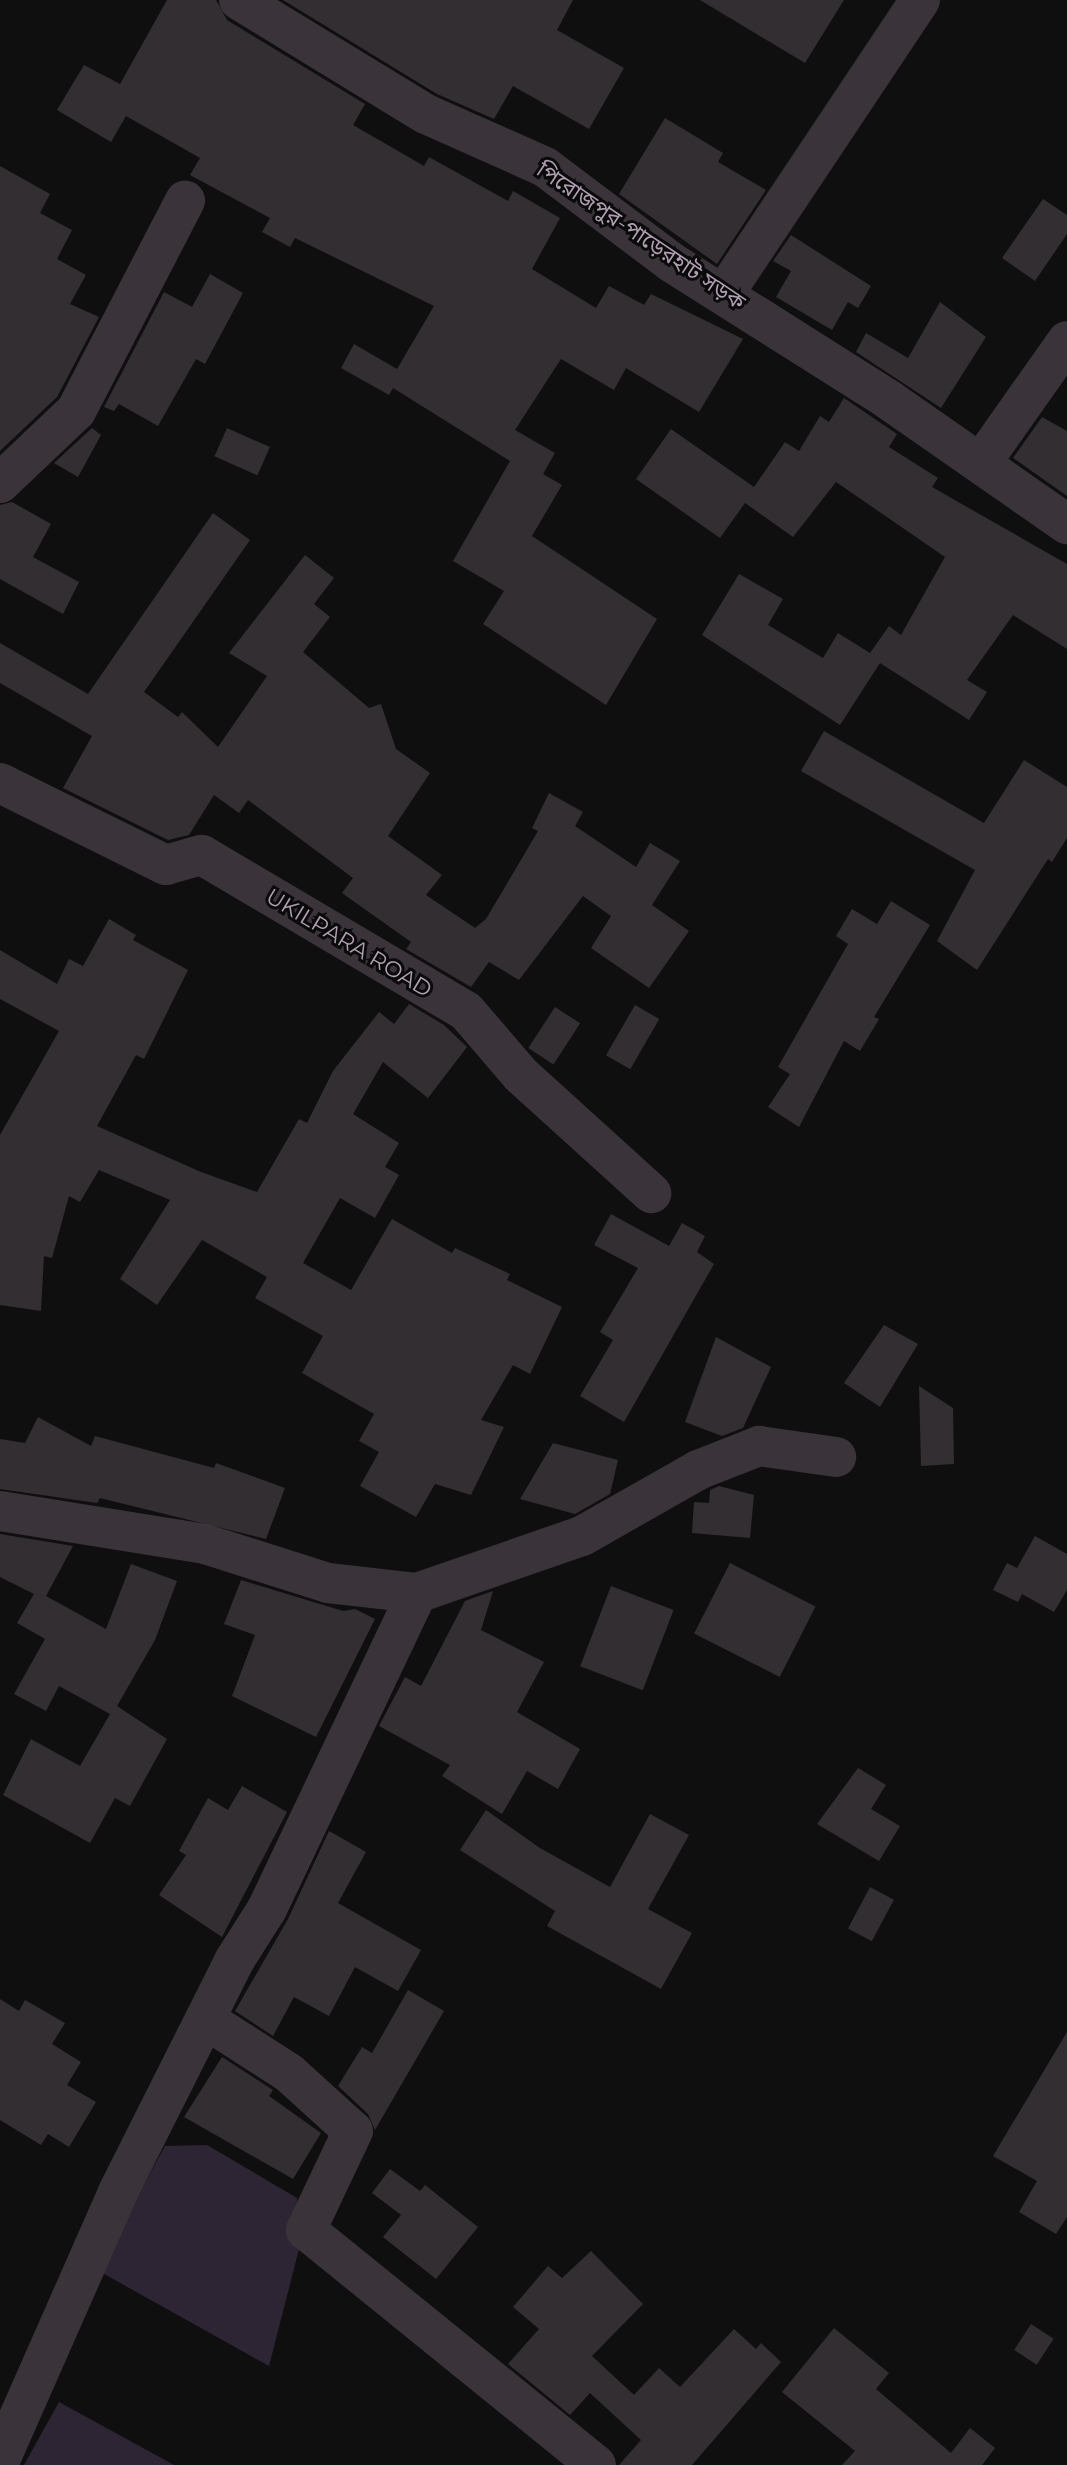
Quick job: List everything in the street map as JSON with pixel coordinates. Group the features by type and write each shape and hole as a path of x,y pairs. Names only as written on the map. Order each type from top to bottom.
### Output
{"street":[{"name":"পিরোজপুর-পাড়েরহাট সড়ক","path":"239,0 426,114 545,167 671,262 981,463 1067,524"},
{"path":"724,294 920,0"},
{"path":"0,483 76,411 185,201"},
{"path":"981,463 1067,341"},
{"name":"UKILPARA ROAD","path":"0,783 166,865 202,855 466,1011 521,1075 651,1193"},
{"path":"0,1511 205,1544 328,1583 417,1593 582,1536 698,1470 759,1446 836,1457"},
{"path":"0,2460 118,2192 205,2019 267,1909 417,1593"},
{"path":"205,2019 289,2073 353,2131 306,2230 596,2465"}],"shaded area":[{"path":"207,2145 297,2198 299,2249 269,2366 97,2270 165,2146"},
{"path":"59,2402 174,2465 24,2465"}],"building":[{"path":"167,0 216,0 227,20 365,104 353,125 424,166 429,157 508,201 513,191 560,218 532,269 596,308 609,286 644,305 651,294 743,339 699,412 626,368 614,390 561,359 515,430 555,453 543,474 562,485 532,536 657,619 606,705 483,624 504,591 453,561 510,461 393,388 389,395 341,368 354,344 397,369 434,306 295,238 290,247 262,232 270,218 190,175 200,158 126,116 111,142 57,110 84,65 120,84"},
{"path":"283,0 573,0 557,30 624,68 589,129 513,86 494,119 437,94"},
{"path":"700,0 844,0 805,63"},
{"path":"665,118 723,153 718,162 766,190 717,264 619,194"},
{"path":"0,166 50,194 40,213 72,230 57,259 86,275 70,304 99,317 57,397 0,451"},
{"path":"1043,199 1067,215 1067,234 1035,281 1002,258"},
{"path":"791,235 871,286 858,308 848,302 832,330 776,297 791,271 773,261"},
{"path":"210,274 243,293 205,364 196,359 158,426 119,404 114,411 104,407 164,292 192,307"},
{"path":"940,302 986,337 941,408 856,352 866,333 908,358"},
{"path":"844,398 897,434 889,447 938,478 932,487 1067,564 1067,649 1013,615 967,680 987,692 969,720 880,663 840,725 702,635 739,574 783,599 768,625 823,658 838,633 870,653 889,626 901,635 945,557 836,482 793,537 745,503 720,538 636,479 671,429 754,487 785,442 799,451 820,416 829,422"},
{"path":"1042,417 1067,431 1067,496 1013,458"},
{"path":"92,428 101,435 78,477 54,463"},
{"path":"227,428 270,447 257,475 214,456"},
{"path":"12,502 51,524 33,557 79,582 63,614 0,579 0,505"},
{"path":"213,513 250,540 144,692 178,717 182,712 218,747 267,676 229,653 305,555 334,578 314,604 330,617 303,652 369,708 381,704 396,749 430,773 388,836 442,875 426,895 475,928 486,919 538,831 532,828 549,793 583,812 575,826 636,867 650,843 680,861 652,905 689,931 649,988 591,948 611,916 583,896 519,980 489,962 471,987 406,949 411,942 342,893 353,878 248,800 239,813 214,795 189,835 168,840 63,788 92,736 0,683 0,643 88,694"},
{"path":"824,731 984,823 1024,760 1067,787 1067,838 1052,862 1048,859 977,970 937,941 975,870 801,771"},
{"path":"891,901 930,925 874,1017 879,1019 860,1051 844,1041 799,1127 768,1107 790,1074 778,1067 848,944 836,936 852,909 877,924"},
{"path":"109,919 136,935 133,940 188,970 144,1059 136,1055 97,1126 201,1172 257,1192 299,1119 307,1123 333,1071 379,1012 394,1024 409,1004 444,1025 467,1047 428,1098 383,1062 353,1114 399,1143 385,1167 399,1175 375,1218 340,1198 303,1263 351,1290 392,1219 452,1253 455,1248 510,1274 507,1280 562,1307 530,1374 513,1365 481,1420 504,1427 471,1495 435,1484 416,1517 360,1486 379,1452 359,1441 374,1414 302,1373 323,1336 255,1298 267,1277 202,1240 157,1305 120,1279 170,1200 99,1170 80,1202 69,1196 52,1258 44,1256 41,1311 0,1305 0,1135 59,1031 0,999 0,950 57,984 69,959 83,966"},
{"path":"635,1005 659,1019 630,1069 606,1055"},
{"path":"555,1007 580,1023 553,1064 528,1048"},
{"path":"611,1214 669,1246 682,1223 705,1236 697,1252 714,1264 624,1422 580,1396 613,1340 600,1332 638,1268 594,1245"},
{"path":"884,1325 918,1344 880,1407 844,1383"},
{"path":"716,1337 771,1367 743,1428 722,1436 685,1422"},
{"path":"919,1386 953,1408 954,1464 921,1466"},
{"path":"38,1417 91,1446 95,1436 214,1468 216,1463 285,1488 266,1539 100,1498 97,1503 0,1489 0,1439 25,1443"},
{"path":"553,1443 618,1460 610,1494 575,1514 520,1499"},
{"path":"719,1486 754,1495 750,1538 692,1533 694,1502 709,1503 710,1490"},
{"path":"0,1534 73,1546 46,1596 106,1629 131,1564 177,1581 155,1640 117,1706 167,1739 130,1806 115,1798 90,1843 3,1795 31,1739 80,1766 110,1714 59,1686 46,1711 14,1694 45,1639 17,1623 34,1594 0,1577"},
{"path":"1035,1536 1067,1554 1067,1590 1054,1612 1022,1594 1018,1602 993,1590 1007,1563 1017,1568"},
{"path":"730,1563 816,1607 780,1677 694,1633"},
{"path":"241,1580 343,1611 355,1609 375,1619 316,1737 232,1696 255,1635 224,1624"},
{"path":"611,1586 674,1610 643,1690 580,1666"},
{"path":"493,1591 481,1630 544,1662 517,1712 580,1749 558,1789 527,1771 502,1814 442,1776 450,1765 379,1726 405,1677 421,1686 465,1601"},
{"path":"858,1768 886,1785 871,1809 900,1826 879,1861 817,1824"},
{"path":"242,1786 287,1812 222,1937 159,1895 186,1855 179,1851 208,1798 228,1810"},
{"path":"486,1810 540,1848 610,1887 650,1814 689,1835 648,1909 692,1933 661,1989 547,1926 555,1911 460,1850"},
{"path":"329,1831 366,1852 338,1903 421,1950 398,1991 355,1967 329,2016 294,1997 273,2036 235,2011 288,1919"},
{"path":"870,1887 894,1900 872,1941 848,1928"},
{"path":"408,1990 444,2011 375,2130 368,2114 338,2086 362,2047 372,2053"},
{"path":"0,1999 19,2011 25,2000 65,2023 52,2044 81,2062 67,2085 96,2102 69,2147 48,2134 41,2145 0,2120"},
{"path":"1067,2032 1067,2217 1056,2234 1019,2212 1037,2181 993,2156"},
{"path":"222,2057 273,2090 269,2096 321,2133 293,2179 184,2117"},
{"path":"390,2169 420,2191 425,2185 478,2227 436,2279 383,2237 401,2215 372,2193"},
{"path":"591,2251 643,2304 592,2356 634,2395 659,2368 680,2387 734,2329 756,2349 761,2343 781,2362 692,2465 619,2465 641,2440 590,2393 570,2415 508,2364 539,2329 513,2307 548,2266 562,2278"},
{"path":"1031,2324 1054,2339 1037,2365 1014,2350"},
{"path":"834,2328 889,2373 876,2389 951,2453 970,2428 995,2448 982,2465 842,2465 855,2451 782,2392"}]}
